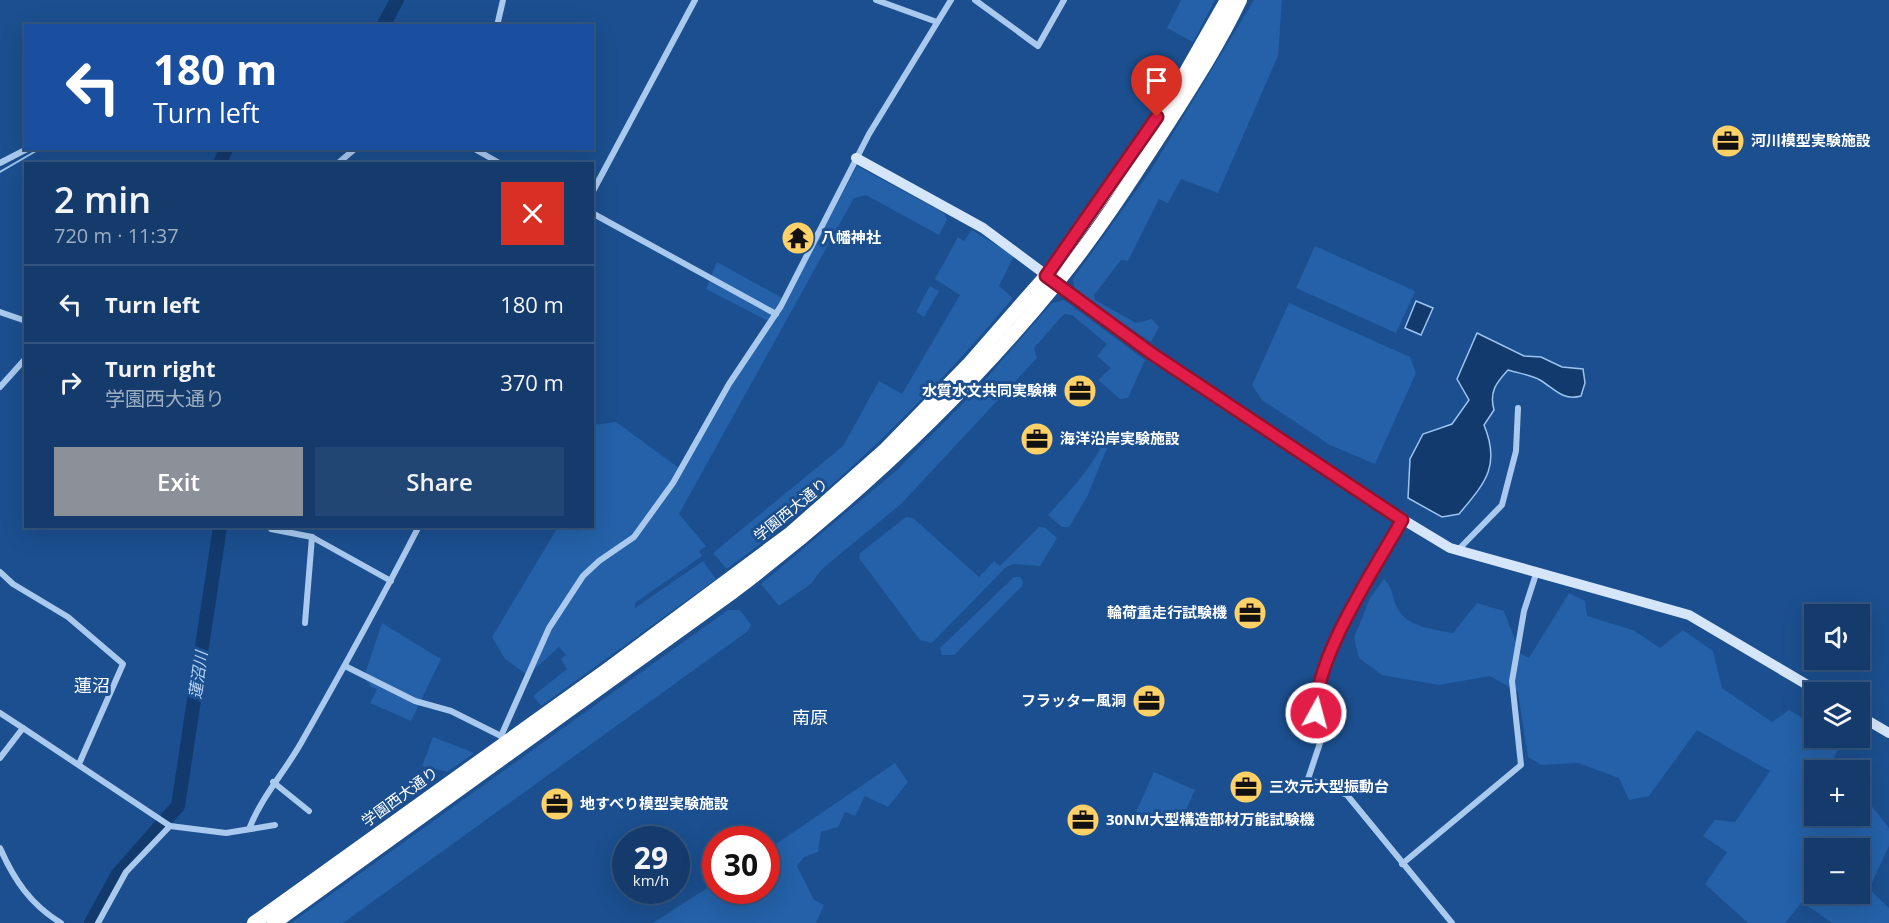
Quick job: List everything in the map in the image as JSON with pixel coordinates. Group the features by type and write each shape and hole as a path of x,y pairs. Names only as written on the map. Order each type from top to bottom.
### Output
{"highway":[{"name":"学園西大通り","path":"274,923 563,716 801,540 935,417 978,374 1145,159 1185,86 1227,0"},
{"name":"学園西大通り","path":"1185,86 1240,0"},
{"name":"学園西大通り","path":"254,923 503,739 746,567 830,499 926,410 1051,280"}],"street":[{"path":"497,24 503,0"},
{"path":"594,190 695,0"},
{"path":"876,0 937,22"},
{"path":"345,666 415,701 464,716 503,739 549,628 577,584 590,569 626,544 673,483 729,384 776,314 856,158 951,0"},
{"path":"975,0 1038,46 1064,0"},
{"path":"0,163 25,150"},
{"path":"339,162 354,150"},
{"path":"476,150 498,162"},
{"path":"856,158 983,228 1151,353 1402,520 1457,551 1689,615 1804,683"},
{"path":"594,214 776,314"},
{"path":"0,312 24,320"},
{"path":"0,387 24,360"},
{"path":"1457,551 1502,505 1516,451 1518,408"},
{"path":"1402,520 1340,633 1320,681 1315,704 1321,740 1308,779 1347,795 1452,923"},
{"path":"278,528 312,537 391,581"},
{"path":"249,829 273,782 299,746 345,666 418,528"},
{"path":"305,623 312,537"},
{"path":"0,572 13,584 68,617 123,664 79,764"},
{"path":"1402,864 1521,765 1512,681 1524,611 1536,573"},
{"path":"0,713 170,826 226,832 275,825"},
{"path":"1870,722 1889,733"},
{"path":"0,758 23,728"},
{"path":"273,782 309,811"},
{"path":"98,923 126,872 170,826"},
{"path":"0,848 12,874 41,911 61,923"}],"shaded area":[{"path":"1181,0 1215,0 1193,42 1167,28"},
{"path":"1254,0 1282,0 1278,56 1218,193 1181,179 1168,203 1159,199 1128,261 1121,260 1094,295 1095,300 1136,323 1152,319 1159,327 1151,342 1075,292 1073,279 1151,170"},
{"path":"857,166 944,213 947,220 939,235 866,195 854,198 679,514 706,546 699,551 702,556 635,603 635,608 703,561 716,579 541,706 533,696 567,669 561,659 566,655 559,647 529,674 526,674 505,659 492,637 557,528 594,528 594,425 616,422 679,468 772,323 706,289 717,262 786,300"},
{"path":"972,230 1014,256 999,286 1013,298 948,372 879,442 806,507 726,568 713,553 843,446 879,381 902,394 960,295 935,279 958,237 964,241"},
{"path":"1315,246 1415,291 1396,333 1296,288"},
{"path":"930,286 939,291 924,317 916,312"},
{"path":"1064,300 1145,360 1128,398 1120,399 1098,380 1111,368 1097,356 1107,344 1072,315 1064,314 1034,348 1037,358 901,504 822,569 811,584 779,606 761,584 897,470 977,389 1052,303"},
{"path":"1416,301 1433,308 1421,335 1405,328"},
{"path":"1289,303 1410,357 1416,373 1375,464 1330,445 1262,400 1252,385"},
{"path":"1477,333 1524,356 1541,357 1562,367 1583,369 1585,383 1581,396 1569,397 1537,378 1508,370 1495,388 1492,398 1494,410 1484,425 1491,452 1488,473 1459,514 1442,517 1408,498 1410,459 1423,434 1452,424 1469,400 1457,379"},
{"path":"1110,429 1114,431 1087,497 1069,527 1062,527 1048,515 1091,464"},
{"path":"906,517 913,518 979,577 994,561 1000,566 1039,527 1044,527 1057,538 1040,566 1014,564 1006,567 932,643 920,640 859,558 860,553"},
{"path":"1014,577 1020,577 1023,582 1022,586 954,655 942,655 940,648"},
{"path":"1384,579 1402,615 1422,627 1453,633 1477,603 1504,611 1520,653 1529,658 1569,593 1585,601 1587,616 1633,630 1660,648 1683,630 1713,651 1722,688 1772,722 1789,710 1804,719 1804,748 1839,748 1833,760 1804,760 1804,826 1870,826 1870,804 1889,828 1889,846 1870,887 1870,838 1804,838 1804,903 1802,902 1785,923 1748,923 1705,884 1727,852 1703,836 1715,820 1735,822 1770,771 1697,730 1649,796 1629,800 1619,778 1578,763 1541,765 1528,757 1518,692 1490,676 1439,685 1382,675 1359,658 1354,638 1370,598"},
{"path":"728,610 740,610 751,625 748,631 343,923 291,923"},
{"path":"382,623 441,659 411,721 370,703 377,689 371,687 364,677"},
{"path":"433,737 474,753 447,772 422,766"},
{"path":"895,763 908,782 888,807 865,796 855,816 845,812 838,827 821,832 818,852 804,857 797,866 814,900 824,905 816,923 653,923 682,904 690,904 690,899 702,891 702,904 780,904 780,841"},
{"path":"1154,772 1195,790 1177,830 1136,812"},
{"path":"1870,890 1889,908 1889,923 1832,923 1805,904 1870,904"}],"waterway":[{"name":"蓮沼川","path":"384,24 397,0"},
{"name":"蓮沼川","path":"221,162 225,150"},
{"path":"0,172 36,151"},
{"name":"蓮沼川","path":"167,818 178,806 220,528"},
{"name":"蓮沼川","path":"91,923 118,874 161,825"}],"place":[{"name":"河川模型実験施設","path":"1728,141"},
{"name":"八幡神社","path":"798,238"},
{"name":"水質水文共同実験棟","path":"1080,391"},
{"name":"海洋沿岸実験施設","path":"1037,439"},
{"name":"輪荷重走行試験機","path":"1250,613"},
{"name":"フラッター風洞","path":"1149,701"},
{"name":"三次元大型振動台","path":"1246,787"},
{"name":"地すべり模型実験施設","path":"557,804"},
{"name":"30NM大型構造部材万能試験機","path":"1083,820"}],"district":[{"name":"蓮沼","path":"92,686"},
{"name":"南原","path":"810,718"}],"route":[{"path":"1157,117 1135,152 1046,276 1151,353 1402,520 1340,633 1320,681 1315,704 1316,713"}]}
